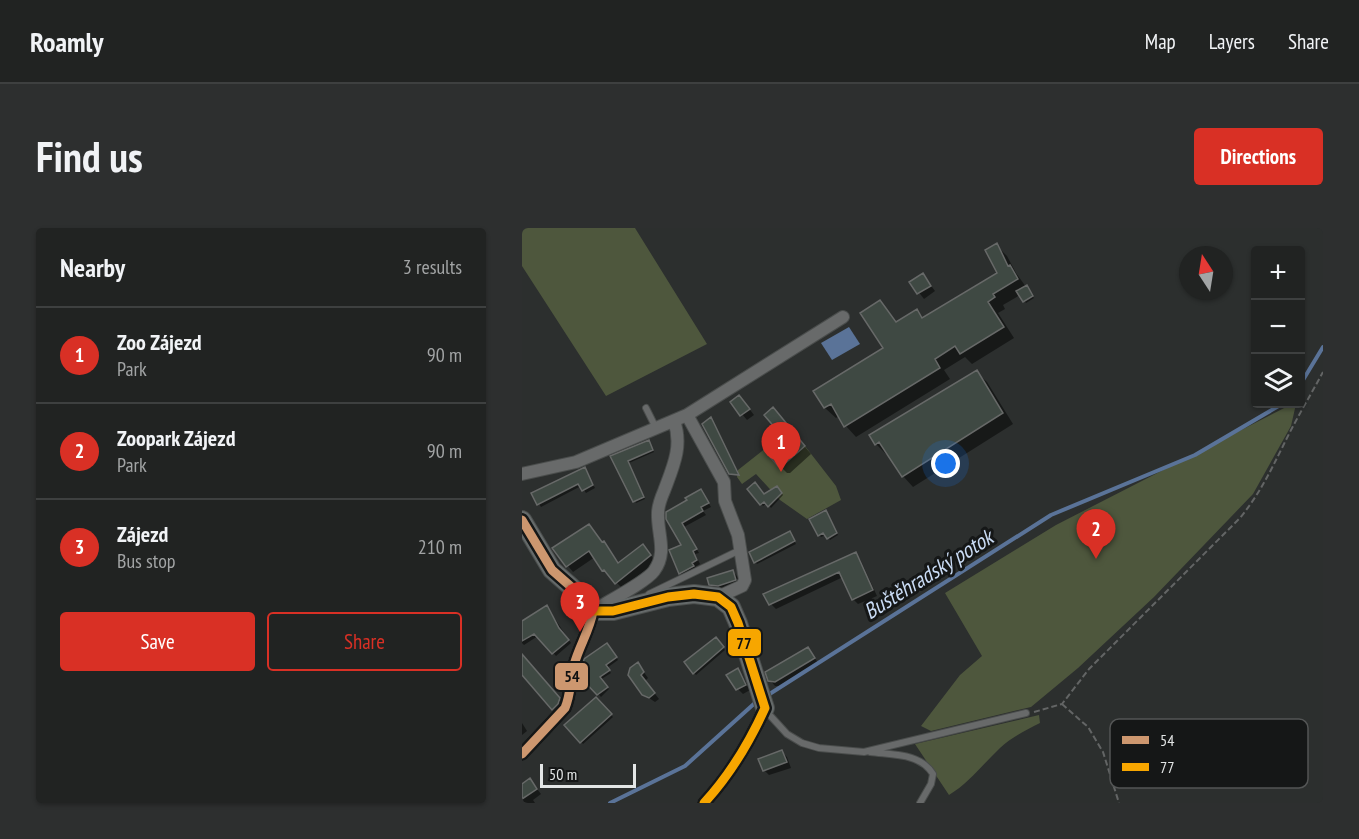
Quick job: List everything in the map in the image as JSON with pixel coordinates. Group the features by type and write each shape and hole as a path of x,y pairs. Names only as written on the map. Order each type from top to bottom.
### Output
{"street":[{"path":"522,474 576,462 687,415 843,318"},
{"path":"687,415 724,482 727,509 738,535 745,583 718,597"},
{"path":"593,611 645,580 655,570 663,547 658,514 659,505 678,454 674,421"},
{"path":"522,520 552,570 577,592 593,611 591,623 580,645 573,669 569,699 565,708 522,754"},
{"path":"593,611 614,611 643,602 694,594 718,597 731,607 763,700 751,739 718,788 704,803"}],"lane":[{"path":"646,408 656,428"},
{"path":"643,602 648,595 740,550"},
{"path":"763,700 772,719 787,734 802,743 819,748 908,756 918,759 928,766 933,774 932,784 920,803"},
{"path":"864,752 1026,713"}],"path":[{"path":"1026,713 1062,704 1089,669 1227,531 1259,495 1323,372"},
{"path":"1062,704 1088,727 1103,752 1110,774"},
{"path":"1114,788 1119,803"}],"green space":[{"path":"522,228 635,228 707,344 606,396 522,266"},
{"path":"1284,408 1295,408 1291,426 1253,494 1154,597 1078,668 1031,707 931,731 921,726 960,675 982,656 945,593 1056,525"},
{"path":"791,428 836,486 841,500 807,519 780,500 756,474 742,484 737,477 738,470"},
{"path":"1039,715 1040,723 1005,744 949,795 915,744"}],"water":[{"path":"849,327 860,344 832,360 821,343"}],"building":[{"path":"997,243 1008,266 1010,265 1018,279 993,294 995,297 988,302 1004,327 960,354 955,346 935,359 940,368 844,427 831,404 824,408 813,391 883,348 860,313 880,300 896,322 917,309 922,318 997,273 985,250"},
{"path":"923,273 931,286 917,294 909,282"},
{"path":"1027,285 1033,296 1023,302 1016,291"},
{"path":"977,370 1003,413 902,477 879,442 875,445 869,435"},
{"path":"739,395 750,409 740,416 730,402"},
{"path":"773,407 805,446 782,466 778,466 764,450 782,436 764,415"},
{"path":"711,417 739,475 729,474 702,424"},
{"path":"649,440 653,450 628,461 644,497 633,502 610,456"},
{"path":"585,467 593,485 582,491 578,484 537,505 531,493"},
{"path":"755,482 764,494 777,486 782,493 768,507 764,502 760,505 747,489"},
{"path":"701,489 709,503 701,507 703,511 682,523 697,549 693,551 697,560 692,563 694,566 679,574 669,550 681,545 666,519 666,512"},
{"path":"826,510 837,533 827,539 823,533 818,536 809,519"},
{"path":"589,524 602,542 604,541 618,563 643,544 651,555 615,584 604,570 602,571 589,551 566,567 552,548"},
{"path":"790,531 795,541 754,563 749,552"},
{"path":"856,552 873,590 852,600 839,572 769,605 763,594"},
{"path":"733,570 736,580 718,586 709,585 707,578"},
{"path":"547,605 559,628 569,640 552,654 534,634 522,641 522,621"},
{"path":"716,637 724,647 693,674 684,662"},
{"path":"607,643 617,657 606,665 610,670 600,677 608,687 597,695 580,677 586,670 583,665 584,659"},
{"path":"808,647 815,658 775,682 768,681 765,672"},
{"path":"522,654 560,698 552,710 522,675"},
{"path":"638,662 644,672 641,675 655,693 649,698 642,695 628,675 630,668"},
{"path":"738,668 746,685 736,690 726,675"},
{"path":"596,697 612,714 580,743 564,725"},
{"path":"782,750 787,762 763,771 758,759"},
{"path":"530,778 537,789 522,799 522,784"}],"waterway":[{"name":"Buštěhradský potok","path":"1305,377 1323,347"},
{"name":"Buštěhradský potok","path":"768,695 1051,515 1195,455 1275,408"},
{"name":"Buštěhradský potok","path":"610,803 685,766 756,702"}],"transit line":[{"name":"54","path":"522,520 552,570 577,592 593,611 574,665 565,708 522,754"},
{"name":"77","path":"593,611 613,611 668,597 694,594 718,597 731,607 765,708 738,758 704,803"}],"place":[{"name":"Zoo Zájezd","path":"781,472"},
{"name":"Zoopark Zájezd","path":"1096,559"},
{"name":"Zájezd","path":"580,632"}]}
